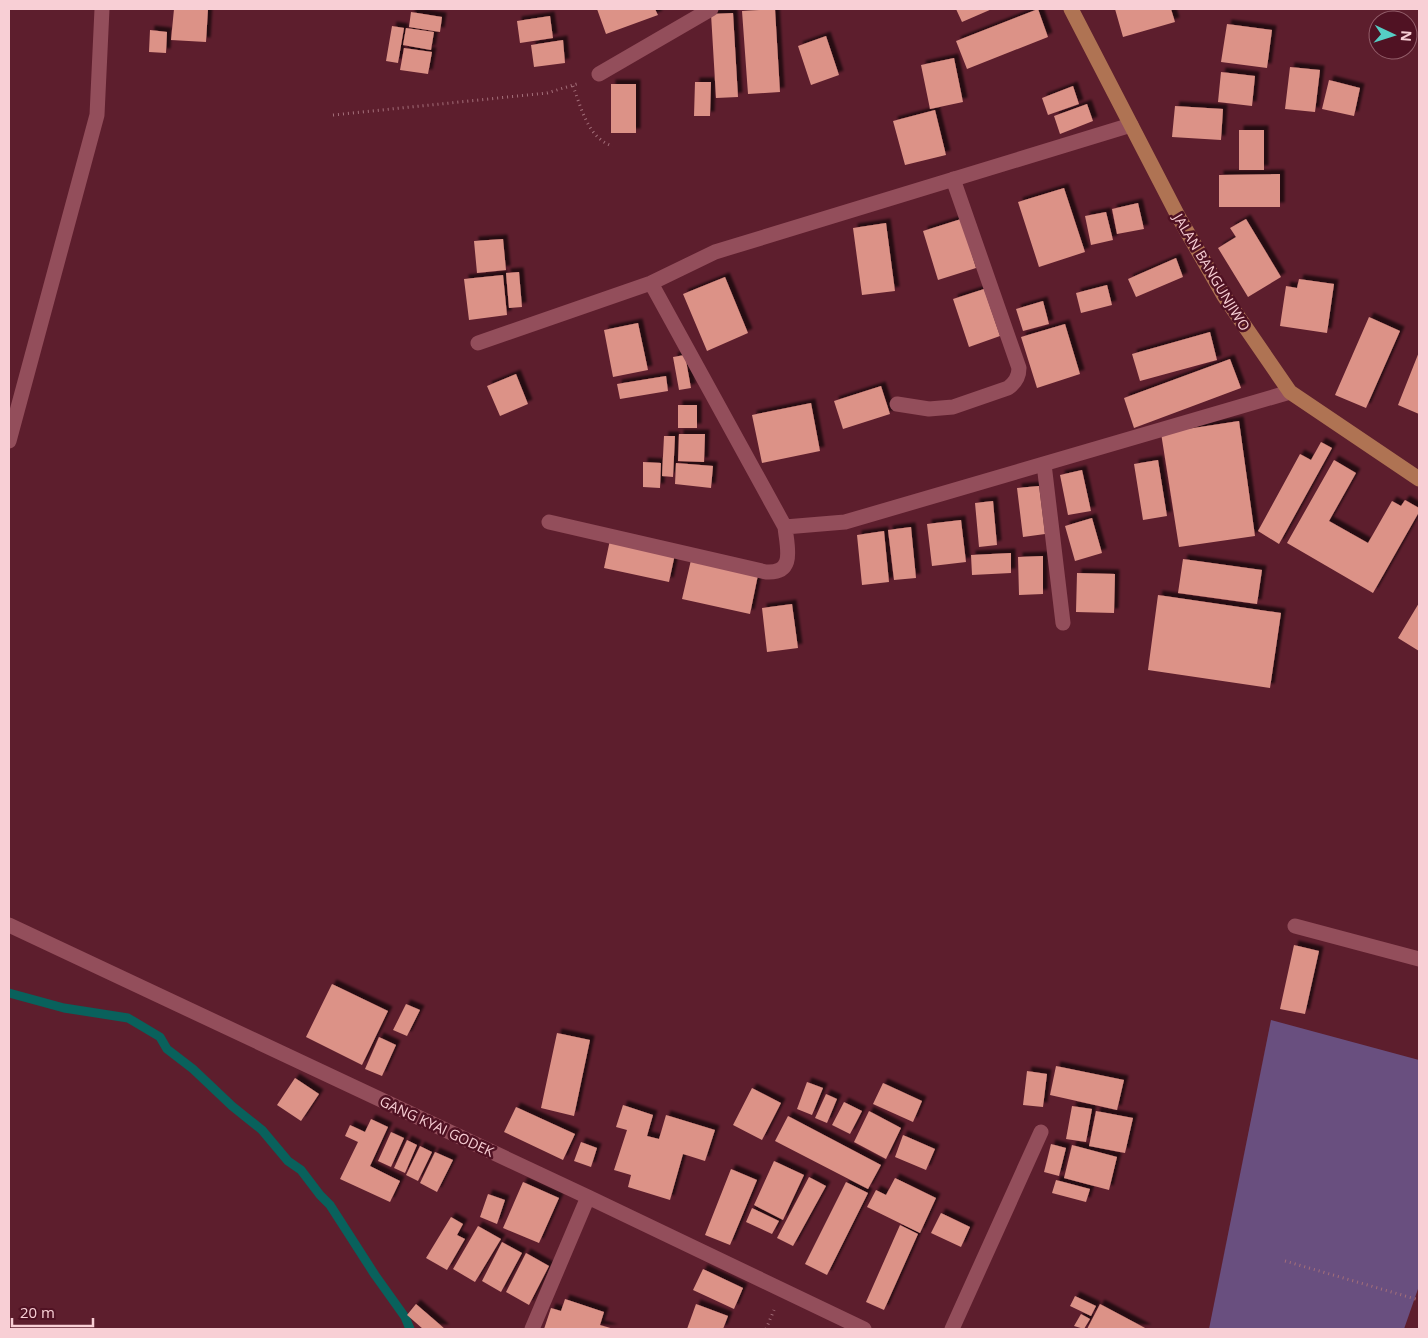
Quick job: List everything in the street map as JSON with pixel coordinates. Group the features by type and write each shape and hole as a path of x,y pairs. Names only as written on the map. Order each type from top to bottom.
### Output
{"main road":[{"name":"JALAN BANGUNJIWO","path":"1071,9 1178,216 1224,296 1290,392 1419,479"}],"street":[{"path":"9,441 97,115 102,9"},
{"path":"599,74 711,9"},
{"path":"478,343 650,284 715,252 1131,125"},
{"path":"896,404 929,409 953,407 1008,388 1019,374 1019,368 952,179"},
{"path":"549,522 766,572 776,573 784,568 788,557 785,527 650,284"},
{"path":"785,527 845,522 1290,392"},
{"path":"1044,464 1063,623"},
{"name":"GANG KYAI GODEK","path":"9,925 864,1329"},
{"path":"1295,926 1419,959"},
{"path":"952,1329 1041,1132"},
{"path":"532,1329 588,1197"}],"path":[{"path":"333,116 547,93 573,86 599,74"},
{"path":"573,86 584,117 593,131 602,142 613,146"},
{"path":"1285,1262 1419,1300"}],"shaded area":[{"path":"1271,1020 1419,1060 1419,1286 1404,1329 1209,1329"}],"building":[{"path":"174,9 208,9 206,42 171,40"},
{"path":"597,9 655,9 658,15 606,34"},
{"path":"775,9 780,92 748,94 742,11"},
{"path":"956,9 992,9 962,22"},
{"path":"1038,9 1048,37 967,69 956,41"},
{"path":"1115,9 1171,9 1175,22 1123,37"},
{"path":"411,12 442,17 440,32 409,27"},
{"path":"733,13 738,97 716,98 711,14"},
{"path":"550,16 553,38 520,43 517,21"},
{"path":"1227,24 1272,30 1267,68 1221,62"},
{"path":"392,26 404,28 398,63 386,61"},
{"path":"406,28 434,32 431,50 403,45"},
{"path":"150,30 167,32 166,53 149,52"},
{"path":"826,36 839,75 811,85 798,46"},
{"path":"563,40 565,63 534,67 531,45"},
{"path":"404,48 432,52 428,74 400,70"},
{"path":"954,58 963,102 930,109 921,65"},
{"path":"1290,67 1320,70 1315,112 1285,109"},
{"path":"1221,72 1255,76 1252,106 1218,102"},
{"path":"1329,80 1360,88 1354,116 1322,109"},
{"path":"695,82 711,82 710,116 694,116"},
{"path":"611,84 636,84 636,133 611,133"},
{"path":"1073,86 1079,104 1048,115 1042,98"},
{"path":"1087,104 1093,121 1060,134 1054,116"},
{"path":"1175,106 1223,109 1221,140 1172,137"},
{"path":"935,110 946,155 905,165 893,121"},
{"path":"1239,130 1264,130 1264,170 1239,170"},
{"path":"1280,174 1280,207 1219,207 1219,175"},
{"path":"1064,188 1085,252 1039,267 1018,202"},
{"path":"1138,203 1144,229 1117,234 1112,209"},
{"path":"1106,212 1113,240 1091,245 1085,216"},
{"path":"961,219 976,268 938,280 923,231"},
{"path":"1246,219 1281,277 1248,297 1218,248 1236,237 1230,228"},
{"path":"886,223 895,291 862,295 853,228"},
{"path":"503,239 506,270 477,273 474,241"},
{"path":"1176,258 1183,277 1136,297 1128,279"},
{"path":"519,272 522,307 509,308 506,273"},
{"path":"503,275 507,315 469,320 464,279"},
{"path":"725,277 748,333 707,351 683,294"},
{"path":"1299,279 1334,284 1327,333 1280,326 1286,286 1297,288"},
{"path":"1107,285 1112,305 1081,313 1076,293"},
{"path":"984,289 1000,336 969,347 953,299"},
{"path":"1043,301 1049,324 1023,331 1016,309"},
{"path":"1369,317 1400,331 1366,408 1335,395"},
{"path":"638,323 648,370 613,377 604,330"},
{"path":"1065,324 1080,374 1037,388 1021,337"},
{"path":"1210,332 1217,360 1140,381 1132,354"},
{"path":"1419,352 1419,414 1398,405"},
{"path":"685,355 691,388 679,390 673,357"},
{"path":"1230,359 1241,388 1134,428 1124,398"},
{"path":"516,374 528,404 500,416 487,386"},
{"path":"666,376 668,391 620,399 617,384"},
{"path":"881,386 890,414 843,429 834,401"},
{"path":"811,403 820,451 762,463 752,415"},
{"path":"678,405 697,405 697,428 678,428"},
{"path":"1239,421 1255,536 1179,547 1161,433"},
{"path":"679,434 705,434 704,462 678,461"},
{"path":"664,436 675,436 673,477 662,476"},
{"path":"1321,442 1332,448 1279,544 1258,531 1300,454 1311,460"},
{"path":"1158,460 1167,516 1143,520 1134,464"},
{"path":"1334,460 1356,473 1329,521 1368,543 1392,501 1401,506 1405,500 1419,508 1419,512 1373,593 1287,543"},
{"path":"643,462 661,463 660,488 643,487"},
{"path":"676,463 713,466 711,488 675,484"},
{"path":"1082,470 1091,511 1068,515 1060,475"},
{"path":"1039,486 1045,534 1023,537 1017,488"},
{"path":"993,501 997,545 979,547 975,503"},
{"path":"1092,518 1102,553 1075,561 1065,526"},
{"path":"961,520 966,562 932,566 927,524"},
{"path":"911,527 916,578 894,580 888,530"},
{"path":"884,531 889,582 862,585 857,535"},
{"path":"610,540 675,554 669,582 604,568"},
{"path":"1011,553 1011,573 972,575 971,555"},
{"path":"1043,556 1043,594 1019,595 1018,557"},
{"path":"1183,559 1262,570 1257,604 1178,593"},
{"path":"691,560 758,575 750,614 682,599"},
{"path":"1077,573 1115,574 1114,613 1076,612"},
{"path":"1158,595 1281,613 1270,688 1148,670"},
{"path":"1419,603 1419,651 1398,638"},
{"path":"792,604 798,648 767,652 762,608"},
{"path":"1294,945 1319,951 1305,1014 1280,1009"},
{"path":"332,984 388,1011 362,1065 306,1037"},
{"path":"406,1004 420,1010 407,1036 393,1030"},
{"path":"557,1033 590,1040 574,1116 541,1108"},
{"path":"379,1037 396,1045 382,1076 365,1069"},
{"path":"1056,1066 1124,1080 1117,1110 1050,1095"},
{"path":"1027,1071 1047,1074 1043,1107 1023,1105"},
{"path":"295,1078 319,1094 301,1121 277,1105"},
{"path":"807,1082 823,1088 812,1115 797,1109"},
{"path":"883,1083 922,1101 913,1122 873,1104"},
{"path":"752,1088 781,1103 762,1140 733,1125"},
{"path":"826,1094 837,1099 827,1123 815,1118"},
{"path":"844,1102 862,1111 850,1134 832,1125"},
{"path":"623,1105 653,1115 647,1136 659,1139 666,1115 715,1130 705,1161 683,1154 670,1200 628,1187 631,1175 614,1170 627,1130 616,1127"},
{"path":"1072,1106 1092,1109 1086,1142 1066,1139"},
{"path":"516,1107 575,1134 563,1160 504,1132"},
{"path":"869,1111 901,1128 886,1159 854,1142"},
{"path":"1096,1111 1133,1118 1125,1153 1089,1146"},
{"path":"788,1116 881,1165 868,1189 775,1141"},
{"path":"371,1119 388,1127 370,1166 400,1181 390,1202 340,1179 358,1142 345,1136 350,1125 365,1132"},
{"path":"391,1132 404,1138 391,1167 378,1161"},
{"path":"903,1135 935,1149 926,1170 895,1157"},
{"path":"407,1140 417,1145 405,1173 394,1168"},
{"path":"581,1142 597,1148 591,1167 574,1161"},
{"path":"1051,1144 1066,1148 1059,1176 1044,1172"},
{"path":"1072,1145 1117,1157 1109,1190 1064,1178"},
{"path":"420,1146 432,1152 418,1181 406,1175"},
{"path":"435,1152 453,1160 437,1192 420,1183"},
{"path":"774,1161 804,1175 783,1220 754,1205"},
{"path":"731,1169 757,1180 730,1245 705,1235"},
{"path":"809,1177 826,1186 793,1246 777,1238"},
{"path":"895,1178 936,1198 920,1233 867,1207 876,1190 886,1195"},
{"path":"1056,1180 1090,1189 1086,1202 1052,1193"},
{"path":"523,1182 559,1198 539,1243 503,1228"},
{"path":"846,1182 868,1193 827,1275 805,1264"},
{"path":"488,1194 505,1200 497,1224 480,1217"},
{"path":"752,1208 779,1221 772,1234 746,1222"},
{"path":"941,1213 970,1227 961,1247 931,1233"},
{"path":"451,1217 463,1224 457,1235 465,1239 447,1270 426,1258"},
{"path":"900,1225 918,1234 884,1310 866,1302"},
{"path":"478,1226 501,1239 475,1282 453,1269"},
{"path":"502,1242 522,1253 501,1292 482,1281"},
{"path":"526,1253 549,1266 529,1305 506,1292"},
{"path":"703,1269 743,1288 734,1309 693,1290"},
{"path":"1075,1296 1096,1306 1091,1316 1070,1306"},
{"path":"565,1299 604,1312 600,1325 614,1329 544,1329 551,1308 561,1311"},
{"path":"416,1304 445,1329 423,1329 407,1315"},
{"path":"696,1304 728,1316 723,1329 687,1329"},
{"path":"1100,1304 1147,1329 1087,1329"},
{"path":"1081,1314 1090,1319 1084,1329 1074,1326"}],"waterway":[{"path":"9,993 64,1008 128,1018 160,1037 167,1049 193,1069 232,1106 262,1130 288,1161 301,1170 330,1205 375,1275 405,1317 410,1329"}]}
